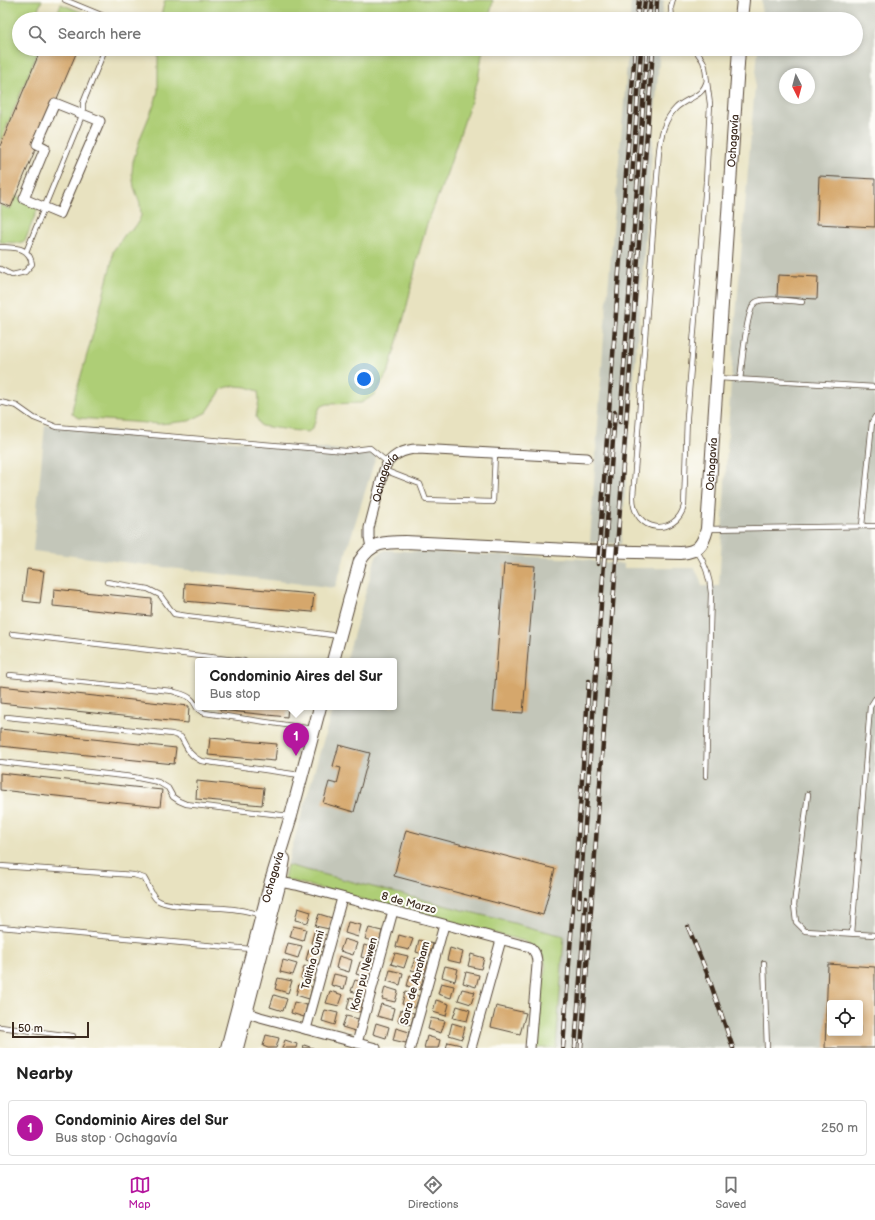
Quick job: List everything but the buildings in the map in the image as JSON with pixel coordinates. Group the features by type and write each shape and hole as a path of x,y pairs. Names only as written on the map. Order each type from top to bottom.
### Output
{"main road":[{"path":"741,12 742,0"},
{"name":"Ochagavía","path":"696,549 703,543 707,529 739,56"},
{"path":"334,658 360,561 362,556 378,544 391,542 686,553 696,549"},
{"path":"237,1048 241,1010 319,710"},
{"name":"Ochagavía","path":"226,1048 241,1010 252,949 261,915 275,881"}],"street":[{"path":"55,103 83,113 100,121 60,214 24,199 46,148 37,144 55,103"},
{"name":"Ochagavía","path":"371,548 369,528 386,466 399,453 413,449 587,458"},
{"name":"8 de Marzo","path":"275,881 530,947 537,957 530,1048"},
{"name":"Talitha Cumi","path":"306,1029 342,898"},
{"name":"Kom pu Newen","path":"357,1043 393,911"},
{"name":"Sara de Abraham","path":"410,1048 444,925"},
{"path":"472,1048 501,940"},
{"path":"241,1010 260,1017 376,1048"}],"lane":[{"path":"64,0 94,12"},
{"path":"671,12 673,0"},
{"path":"26,252 83,113 83,103 102,56"},
{"path":"700,56 703,61 706,74 707,80 710,104 706,182 687,417 684,506 680,515 673,522 663,526 652,526 646,524 638,516 633,504 633,497 659,150 662,130 666,120 676,108 700,93 704,89 707,80"},
{"path":"0,247 23,250 31,256 32,264 25,272 12,274 0,269"},
{"path":"740,380 748,318 755,302 764,300 802,302"},
{"path":"718,378 875,387"},
{"path":"0,402 17,406 34,418 57,427 346,451 370,448 386,466 420,484 426,500 493,502 495,453"},
{"path":"862,526 872,422 875,417"},
{"path":"707,529 875,526"},
{"path":"696,549 708,572 711,593 706,776"},
{"path":"107,582 148,589 160,595 174,614 339,636"},
{"path":"12,634 218,658"},
{"path":"10,675 172,691 188,696 194,701 195,704"},
{"path":"852,933 870,707 875,699"},
{"path":"199,710 205,713 314,729"},
{"path":"7,718 172,734 181,737 191,755 201,761 302,775"},
{"path":"0,762 158,782 168,788 173,797 179,802 186,804 291,816"},
{"path":"808,794 794,905 796,922 805,931 875,935"},
{"path":"0,866 134,875 144,878 155,898 161,902 173,905 224,908 261,915"},
{"path":"0,927 252,949"},
{"path":"764,963 767,1048"},
{"path":"0,1027 73,1036"}],"shaded area":[{"path":"631,0 664,0 663,12 630,12"},
{"path":"762,0 875,0 875,1048 556,1048 564,936 287,865 332,710 397,710 397,658 347,658 376,556 385,550 582,559 624,564 624,568 694,568 700,578 702,586 719,586 732,364 757,56 863,56 863,12 761,12"},
{"path":"627,56 659,56 621,544 590,542 604,336"},
{"path":"45,425 377,453 335,588 33,551"}],"green space":[{"path":"0,0 42,0 37,12 12,12 12,56 36,56 0,143 0,97 2,93 0,93"},
{"path":"165,0 493,0 490,12 162,12"},
{"path":"61,4 81,12 58,12"},
{"path":"158,56 482,56 478,80 447,173 426,227 406,310 389,370 375,394 368,399 361,403 327,404 320,407 313,428 308,432 261,426 256,417 259,400 258,391 247,387 236,386 222,389 207,412 189,421 159,424 79,418 72,413 76,393 112,261 113,251 126,233 136,226 141,216 140,204 134,187 132,173 133,161 158,91"},
{"path":"16,196 39,205 25,241 18,243 0,242 0,205 10,209"},
{"path":"287,865 564,936 556,1048 535,1048 538,996 544,975 545,963 542,956 531,945 524,941 284,879"}],"railway":[{"path":"638,12 639,0"},
{"path":"644,12 645,0"},
{"path":"650,12 651,0"},
{"path":"656,12 657,0"},
{"path":"598,564 634,56"},
{"path":"632,179 641,56"},
{"path":"620,422 646,56"},
{"path":"581,1048 652,56"},
{"path":"579,907 615,412"},
{"path":"563,1048 589,681"},
{"path":"575,1048 586,898"},
{"path":"688,927 707,973 733,1048"}],"place":[{"name":"Condominio Aires del Sur","path":"296,756"}]}
